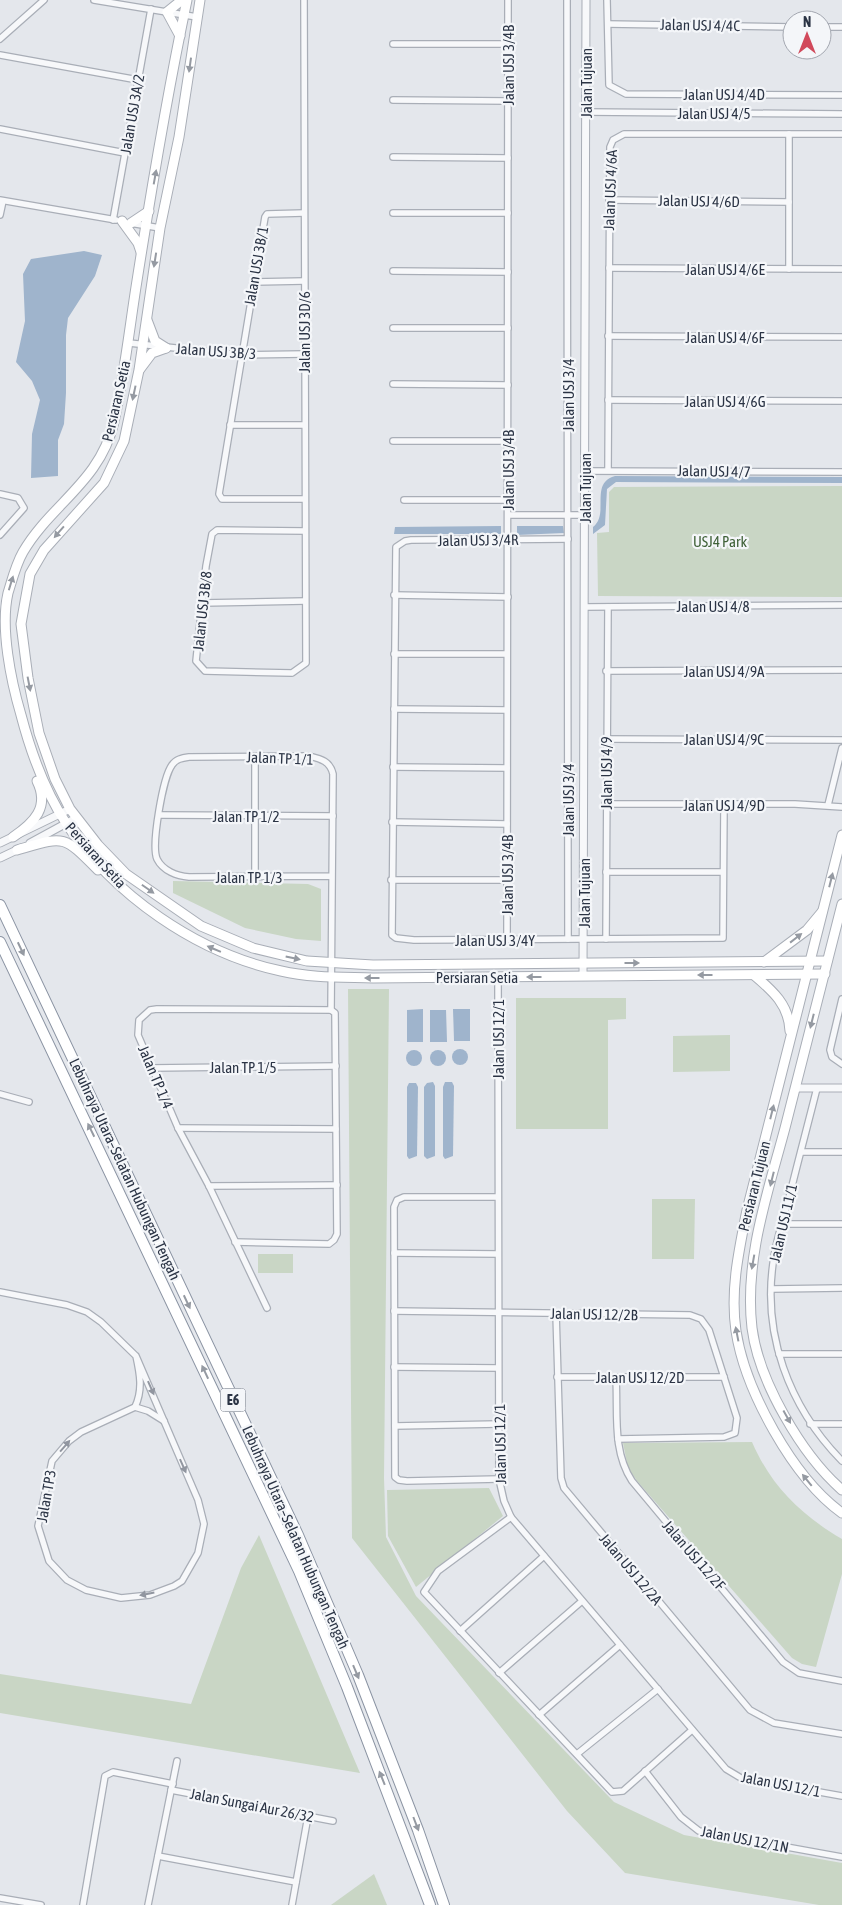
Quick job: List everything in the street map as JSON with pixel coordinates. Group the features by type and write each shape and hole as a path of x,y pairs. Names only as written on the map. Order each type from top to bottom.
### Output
{"highway":[{"name":"Lebuhraya Utara–Selatan Hubungan Tengah","path":"0,905 298,1535 361,1684 418,1830 444,1905"},
{"name":"Lebuhraya Utara–Selatan Hubungan Tengah","path":"0,942 299,1571 347,1687 430,1905"}],"main road":[{"path":"180,36 167,12 182,0"},
{"name":"Persiaran Setia","path":"187,0 146,225 129,343 114,421 103,452 88,477 32,540 22,554 7,597 6,625 12,686 33,759 67,825 112,877 146,906 208,947 284,972 332,977 824,974"},
{"name":"Persiaran Setia","path":"200,0 179,137 160,228 139,370 125,435 118,456 104,482 44,550 30,574 24,598 20,624 39,733 55,779 70,809 126,874 201,926 253,948 307,961 332,964 827,961"},
{"path":"131,223 149,211"},
{"path":"117,220 135,238 142,253"},
{"path":"146,318 155,341 166,348"},
{"path":"139,370 152,354 166,348"},
{"path":"12,686 19,730 42,791 42,804 37,818 13,837"},
{"name":"Persiaran Tujuan","path":"842,835 747,1210 736,1266 736,1332 744,1362 758,1397 799,1470 824,1499 842,1513"},
{"path":"17,850 49,839 63,840 75,847 123,892 146,906"},
{"name":"Persiaran Tujuan","path":"842,904 763,1214 752,1268 752,1329 756,1348 773,1390 814,1461 842,1490"},
{"path":"763,962 807,930 824,909"},
{"path":"492,964 496,968 498,977"},
{"path":"754,975 771,989 784,1005 790,1018 790,1042"},
{"path":"758,1397 762,1390 773,1390"}],"street":[{"path":"0,39 44,0"},
{"path":"94,0 197,17"},
{"name":"Jalan USJ 3D/6","path":"304,0 306,663"},
{"name":"Jalan USJ 3/4B","path":"506,940 508,0"},
{"name":"Jalan USJ 3/4","path":"568,0 568,939"},
{"name":"Jalan Tujuan","path":"583,976 586,0"},
{"path":"608,0 608,24"},
{"name":"Jalan USJ 3A/2","path":"117,220 125,153 151,9"},
{"name":"Jalan USJ 4/4C","path":"608,24 782,27"},
{"name":"Jalan USJ 4/4D","path":"608,24 609,85 626,94 842,95"},
{"path":"393,44 508,44"},
{"path":"0,55 138,80"},
{"path":"393,100 508,101"},
{"name":"Jalan USJ 4/5","path":"586,112 842,114"},
{"path":"0,129 125,153"},
{"name":"Jalan USJ 4/6A","path":"608,470 610,147 618,136 624,134 842,134"},
{"path":"789,134 789,269"},
{"path":"393,158 508,158"},
{"path":"0,215 1,200 160,228"},
{"name":"Jalan USJ 4/6D","path":"609,200 789,202"},
{"path":"393,213 508,214"},
{"name":"Jalan USJ 3B/1","path":"304,214 267,214 265,218 219,494 222,500 305,499"},
{"name":"Jalan USJ 4/6E","path":"609,268 842,269"},
{"path":"393,271 508,272"},
{"path":"254,282 304,281"},
{"path":"393,328 508,328"},
{"name":"Jalan USJ 4/6F","path":"608,336 842,337"},
{"name":"Jalan USJ 3B/3","path":"129,343 241,355 304,354"},
{"path":"393,384 508,384"},
{"name":"Jalan USJ 4/6G","path":"608,400 842,401"},
{"path":"230,425 304,424"},
{"path":"393,441 508,441"},
{"name":"Jalan USJ 4/7","path":"585,470 842,472"},
{"path":"0,494 18,498 24,508 0,535"},
{"path":"404,500 508,500"},
{"path":"508,515 585,515"},
{"name":"Jalan USJ 3B/8","path":"305,531 217,530 212,534 196,661 205,671 292,673 306,663"},
{"name":"Jalan USJ 3/4R","path":"394,595 394,552 396,546 405,541 568,539"},
{"path":"507,880 391,880 394,595 508,598"},
{"path":"202,603 305,601"},
{"name":"Jalan USJ 4/8","path":"585,607 842,605"},
{"name":"Jalan USJ 4/9","path":"606,939 605,804 608,607"},
{"path":"394,654 507,654"},
{"name":"Jalan USJ 4/9A","path":"606,671 842,670"},
{"path":"394,710 507,710"},
{"name":"Jalan USJ 4/9C","path":"606,739 842,740"},
{"path":"828,805 842,748"},
{"path":"256,756 256,877"},
{"name":"Jalan TP 1/1","path":"167,869 158,861 155,848 168,770 176,760 189,757 309,756 326,761 331,767 333,774 332,977"},
{"path":"393,767 507,768"},
{"name":"Jalan USJ 4/9D","path":"605,804 828,805 842,807"},
{"path":"606,872 723,872 724,805"},
{"path":"0,843 70,809"},
{"name":"Jalan TP 1/2","path":"160,815 333,816"},
{"path":"0,858 67,825 76,818"},
{"path":"392,822 507,824"},
{"name":"Jalan TP 1/3","path":"167,869 182,877 332,876"},
{"name":"Jalan USJ 3/4Y","path":"391,880 392,935 406,940 723,938 723,872"},
{"path":"234,1242 328,1244 334,1240 337,1234 335,1013 331,1010 332,977"},
{"name":"Jalan USJ 12/1","path":"498,977 499,1479 511,1517 726,1769 741,1778 842,1796"},
{"path":"842,1001 830,1050 832,1057 842,1064"},
{"name":"Jalan TP 1/4","path":"267,1308 178,1128 151,1068 138,1035 139,1020 150,1010 165,1008 331,1010"},
{"name":"Jalan TP 1/5","path":"151,1068 336,1066"},
{"path":"795,1088 842,1088"},
{"name":"Jalan USJ 11/1","path":"817,1088 774,1256 772,1289 774,1322 779,1354 790,1388 810,1424 842,1461"},
{"path":"0,1094 29,1102"},
{"path":"178,1128 336,1129"},
{"path":"801,1152 842,1152"},
{"path":"208,1186 337,1185"},
{"path":"498,1197 404,1197 397,1200 394,1207 394,1367 395,1477 398,1480 406,1481 499,1479"},
{"path":"782,1224 842,1224"},
{"path":"394,1253 498,1254"},
{"path":"772,1289 842,1288"},
{"name":"Jalan TP3","path":"0,1292 67,1305 87,1312 101,1322 136,1356 198,1500 204,1524 198,1553 182,1581 150,1595 121,1598 86,1590 67,1580 49,1561 38,1526 52,1461 69,1441 80,1432 135,1407"},
{"name":"Jalan USJ 12/2B","path":"394,1310 690,1315 701,1319 709,1330 724,1377"},
{"name":"Jalan USJ 12/2A","path":"556,1313 561,1478 564,1488 750,1710 774,1723 842,1734"},
{"path":"779,1354 842,1354"},
{"path":"136,1356 140,1376 139,1398 135,1407 148,1411 164,1421"},
{"path":"394,1367 498,1368"},
{"name":"Jalan USJ 12/2D","path":"557,1377 724,1377"},
{"path":"618,1439 724,1437 735,1433 737,1423 724,1377"},
{"name":"Jalan USJ 12/2F","path":"616,1378 620,1458 632,1481 784,1662 799,1673 842,1681"},
{"path":"395,1426 498,1424"},
{"path":"810,1424 842,1424"},
{"path":"511,1517 438,1571 426,1586 424,1592 428,1597 577,1754 608,1790 618,1793 623,1791 692,1730"},
{"path":"460,1630 544,1556"},
{"path":"499,1673 582,1601"},
{"path":"539,1715 620,1645"},
{"path":"577,1754 658,1689"},
{"path":"148,1905 177,1761"},
{"name":"Jalan USJ 12/1N","path":"645,1771 681,1817 699,1831 842,1857"},
{"name":"Jalan Sungai Aur 26/32","path":"83,1905 105,1776 113,1772 172,1787 333,1821"},
{"path":"292,1905 308,1816"},
{"path":"158,1856 296,1882"},
{"path":"0,1898 41,1905"}],"green space":[{"name":"USJ4 Park","path":"842,486 842,597 598,596 597,533 609,532 609,492 614,487"},
{"path":"173,881 308,884 321,889 321,941 296,939 245,928 173,893"},
{"path":"348,989 389,989 384,1478 386,1537 416,1596 614,1802 684,1835 842,1863 842,1905 819,1905 625,1873 567,1811 352,1538"},
{"path":"516,998 626,998 626,1019 608,1020 608,1129 516,1129"},
{"path":"730,1035 730,1071 673,1072 673,1036"},
{"path":"652,1199 695,1199 694,1259 652,1259"},
{"path":"258,1254 293,1254 293,1273 258,1273"},
{"path":"752,1442 768,1472 789,1498 813,1520 842,1539 842,1574 816,1667 802,1664 792,1658 637,1481 628,1468 623,1443"},
{"path":"489,1488 503,1516 416,1587 388,1536 387,1490"},
{"path":"259,1535 360,1773 0,1713 0,1674 191,1704 241,1568"},
{"path":"374,1874 387,1905 331,1905"}],"water":[{"path":"84,251 102,255 95,276 68,318 66,335 66,393 64,424 58,440 58,476 31,478 32,434 40,400 32,381 16,362 25,321 23,274 31,259"},
{"path":"615,476 842,477 842,483 616,482 607,489 605,525 593,534 593,527 600,515 603,485 607,480"},
{"path":"501,526 501,534 394,534 395,527"},
{"path":"517,526 563,526 564,533 517,535"},
{"path":"423,1009 423,1042 407,1042 407,1010"},
{"path":"453,1009 470,1009 470,1041 454,1041"},
{"path":"430,1010 446,1010 447,1042 430,1042"},
{"path":"460,1049 468,1057 460,1065 452,1057"},
{"path":"414,1050 422,1058 414,1066 406,1058"},
{"path":"438,1050 446,1058 438,1066 430,1058"},
{"path":"433,1082 435,1086 435,1156 427,1159 424,1156 424,1087 427,1083"},
{"path":"445,1082 452,1082 454,1086 453,1156 445,1159 443,1156 443,1087"},
{"path":"409,1083 416,1083 418,1087 417,1156 409,1159 407,1156 407,1087"}]}
